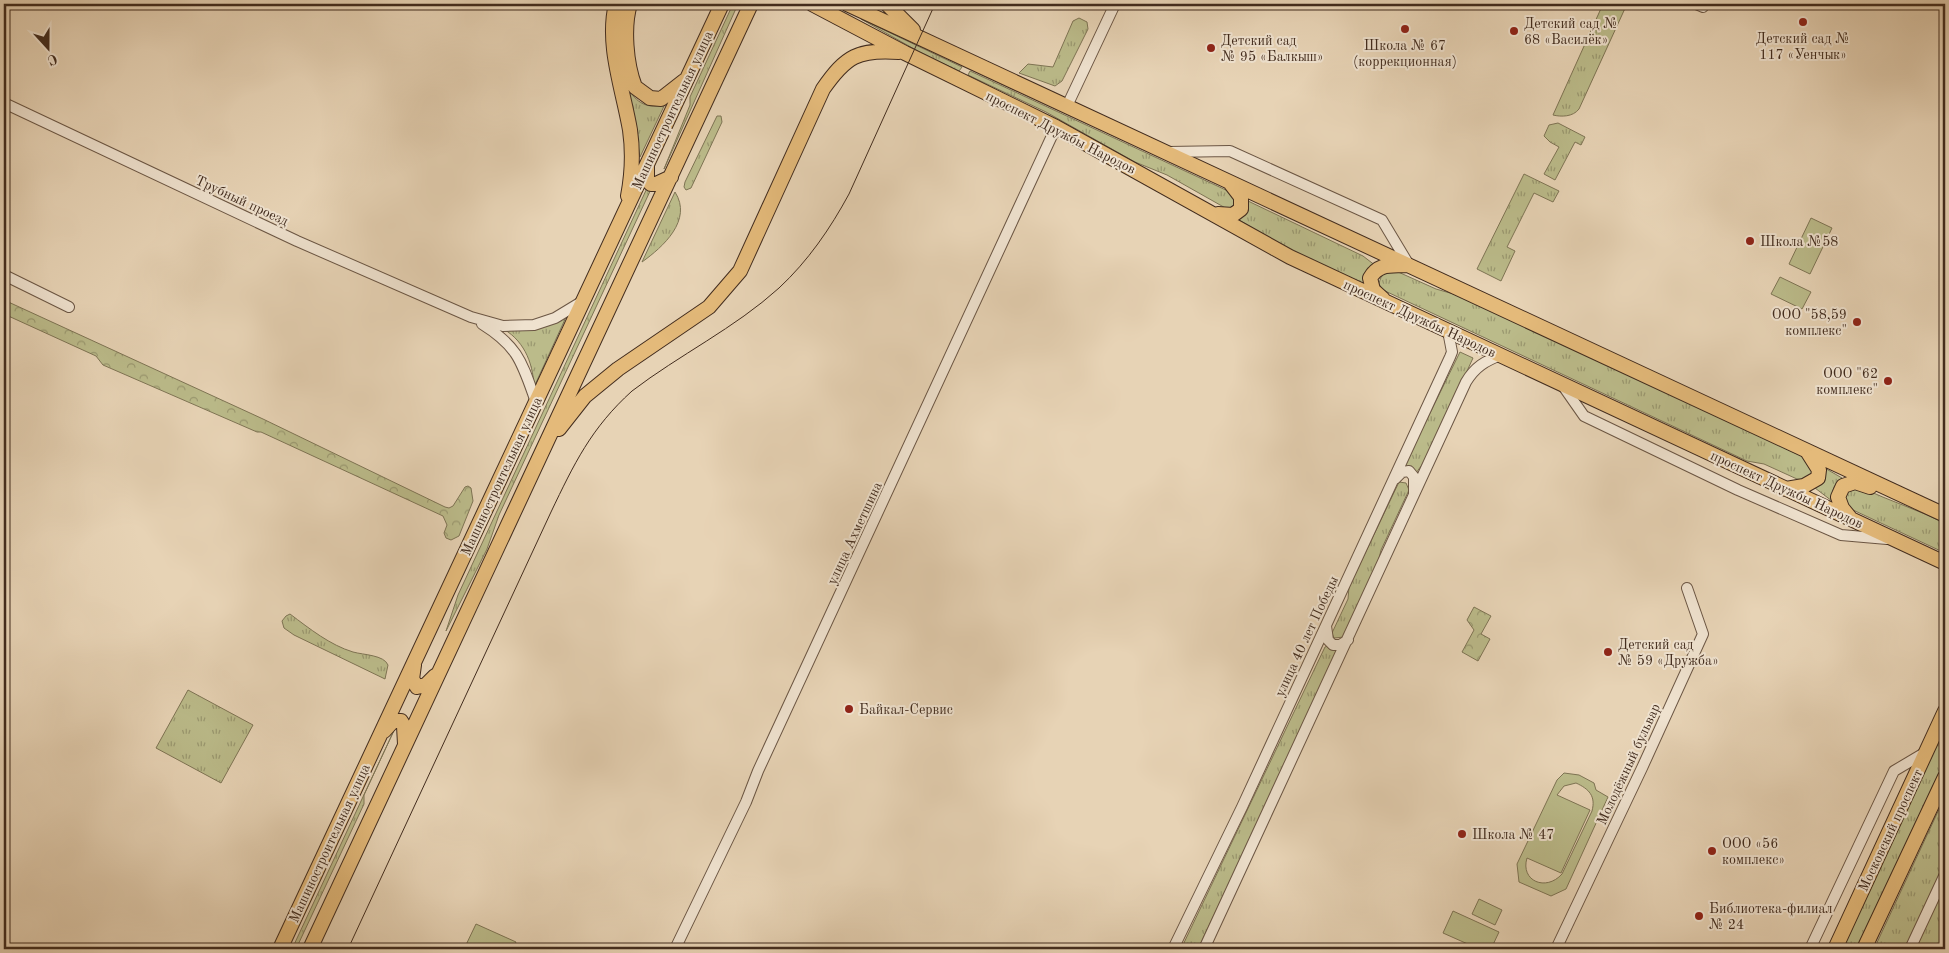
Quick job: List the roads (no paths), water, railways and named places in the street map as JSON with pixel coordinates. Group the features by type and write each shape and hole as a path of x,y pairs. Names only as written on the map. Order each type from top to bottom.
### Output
{"main road":[{"path":"616,4 613,18 613,38 630,132 631,151 630,185 626,208"},
{"path":"630,4 626,40 635,87 650,98 661,99 687,79"},
{"name":"Машиностроительная улица","path":"280,949 722,4"},
{"name":"проспект Дружбы Народов","path":"812,4 905,53 1056,127 1290,257 1945,563"},
{"path":"847,4 931,44"},
{"path":"887,4 907,26 931,44"},
{"name":"Машиностроительная улица","path":"310,949 751,5"},
{"name":"проспект Дружбы Народов","path":"931,44 978,64 1945,515"},
{"path":"546,445 585,396 618,368 709,307 740,271 823,89 838,67 860,54 878,50 905,53"},
{"path":"968,84 963,75 964,71 978,64"},
{"path":"646,165 647,180 651,184 656,184 670,177"},
{"path":"1214,214 1233,215 1241,209 1241,197 1230,182"},
{"path":"1386,302 1373,290 1370,278 1375,270 1384,266 1409,265"},
{"path":"1786,489 1804,486 1818,478 1819,470 1806,450"},
{"path":"1851,519 1842,508 1838,496 1843,486 1855,482 1889,495 1909,498"},
{"path":"415,659 412,679 417,687 426,685 440,671"},
{"name":"Московский проспект","path":"1835,949 1945,711"},
{"path":"380,735 393,721 401,721 404,726 405,745"},
{"name":"Московский проспект","path":"1864,949 1945,777"}],"street":[{"path":"1067,106 1115,4"},
{"name":"Трубный проезд","path":"4,103 297,241 471,316"},
{"name":"улица Ахметшина","path":"675,949 746,802 758,771 1056,127"},
{"path":"1167,152 1230,151 1376,217 1382,220 1409,265"},
{"path":"4,275 69,307"},
{"path":"471,316 503,326 534,325 555,318 583,301"},
{"path":"471,316 507,341 517,354 525,367 536,402"},
{"name":"улица 40 лет Победы","path":"1173,949 1450,358 1452,352 1448,331"},
{"path":"1204,949 1471,373 1486,361 1501,355"},
{"path":"1563,386 1584,416 1738,490 1841,536 1894,539"},
{"path":"1390,484 1402,472 1409,471 1414,477 1414,496"},
{"name":"Молодёжный бульвар","path":"1556,949 1703,634 1687,588"},
{"path":"1326,625 1328,640 1333,645 1340,645 1348,640"},
{"path":"1810,949 1894,771 1927,751"},
{"path":"1910,949 1945,874"}],"tram line":[{"path":"348,949 551,512 585,447 605,419 632,391 744,316 790,278 809,256 849,194 935,4"}],"place":[{"name":"Детский сад № 117 «Уенчык»","path":"1803,22"},
{"name":"Школа № 67 (коррекционная)","path":"1405,29"},
{"name":"Детский сад № 68 «Василёк»","path":"1514,31"},
{"name":"Детский сад № 95 «Балкыш»","path":"1211,48"},
{"name":"Школа №58","path":"1750,241"},
{"name":"ООО \"58,59 комплекс\"","path":"1857,322"},
{"name":"ООО \"62 комплекс\"","path":"1888,381"},
{"name":"Детский сад № 59 «Дружба»","path":"1608,652"},
{"name":"Байкал-Сервис","path":"849,709"},
{"name":"Школа № 47","path":"1462,834"},
{"name":"ООО «56 комплекс»","path":"1712,851"},
{"name":"Библиотека-филиал № 24","path":"1699,916"}]}
